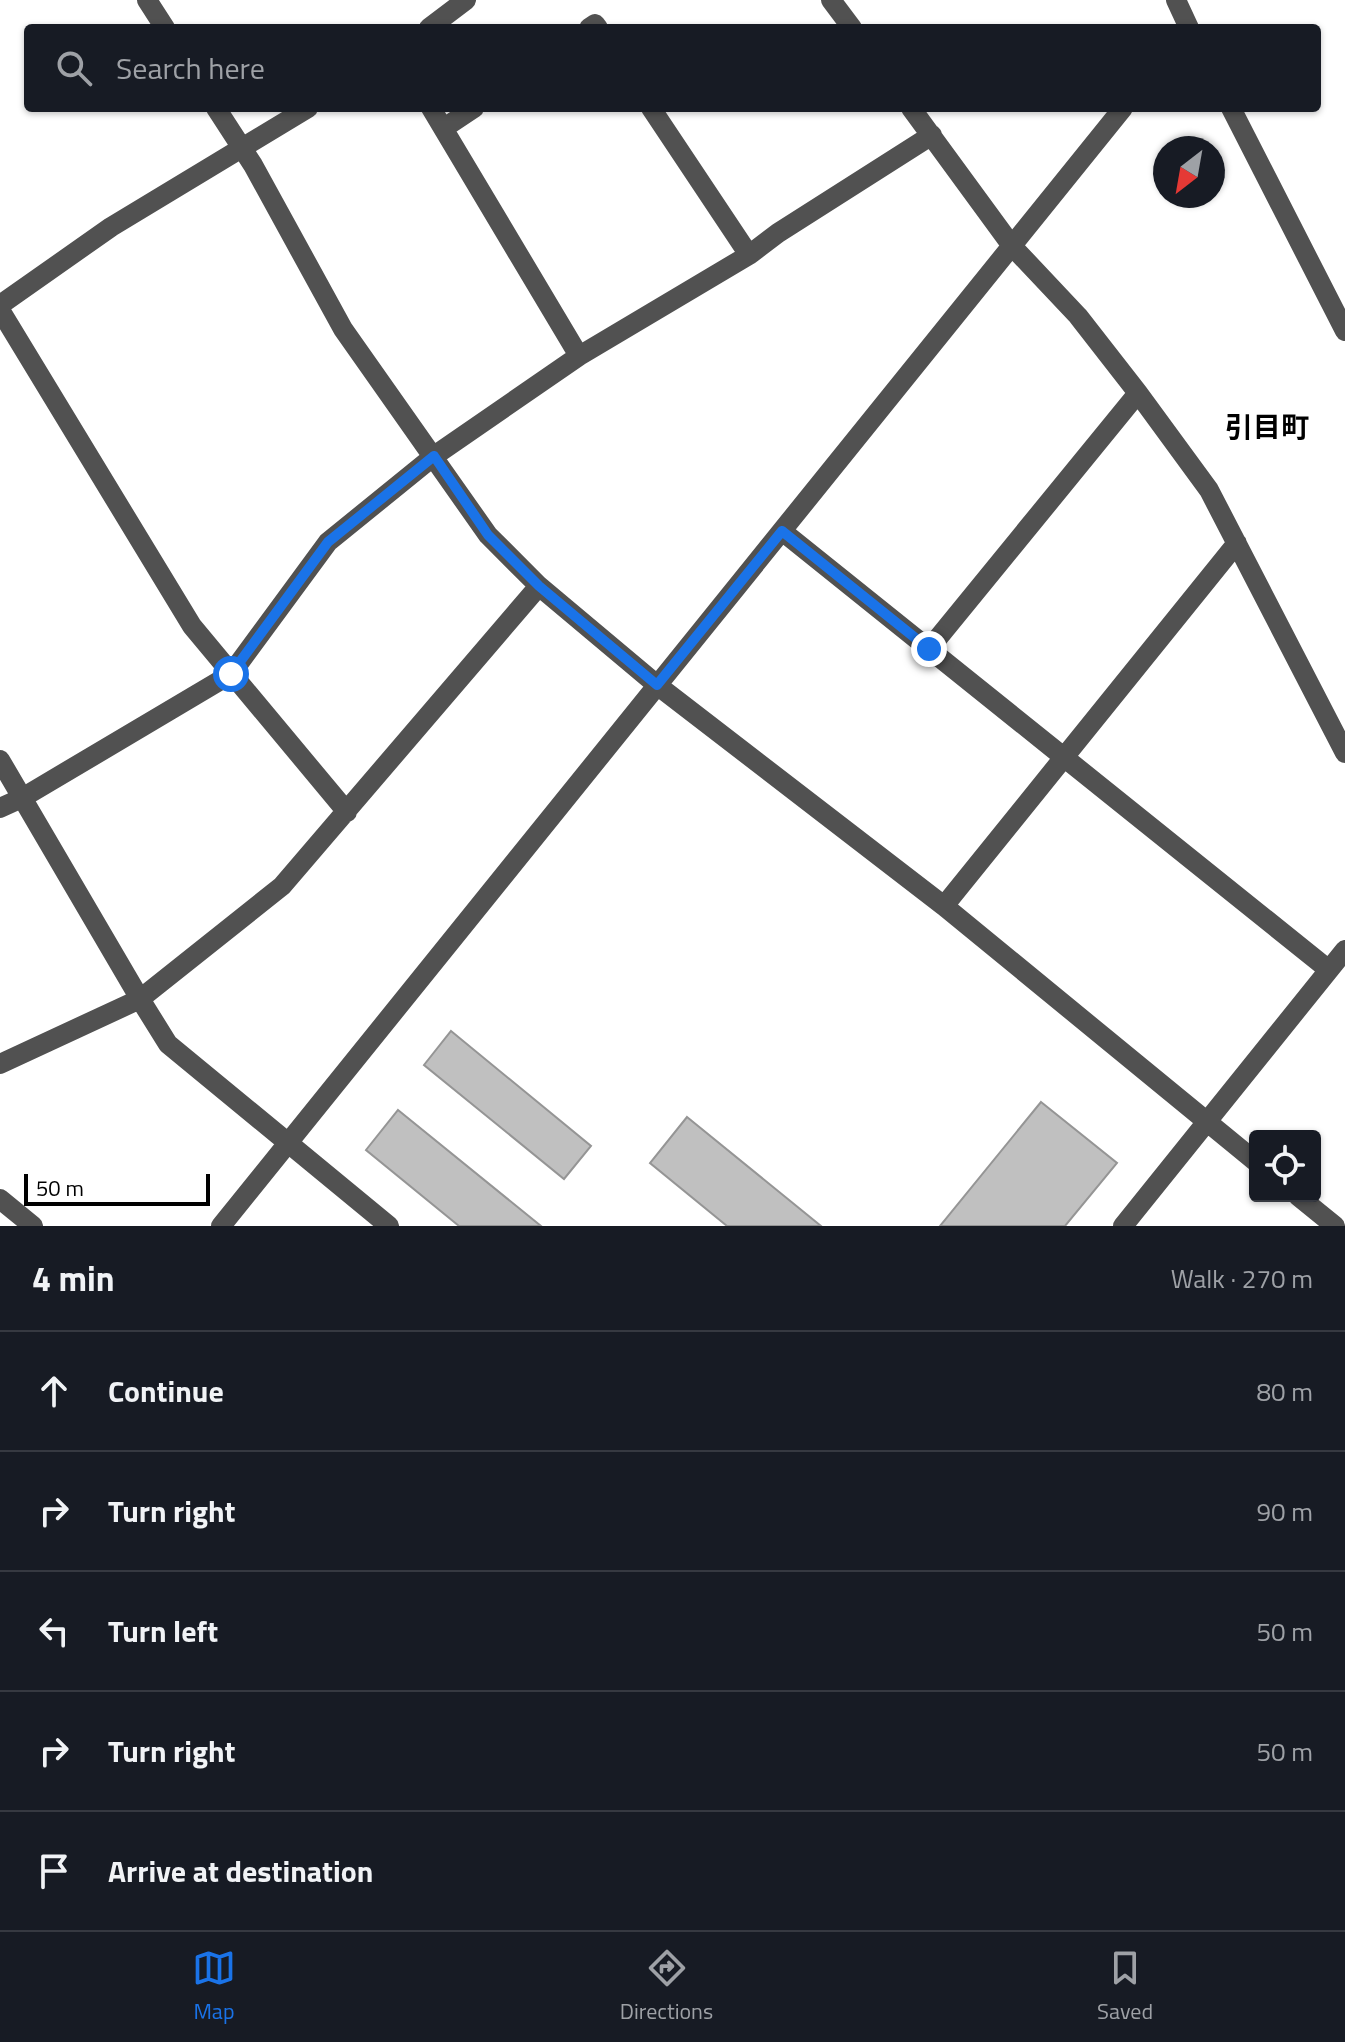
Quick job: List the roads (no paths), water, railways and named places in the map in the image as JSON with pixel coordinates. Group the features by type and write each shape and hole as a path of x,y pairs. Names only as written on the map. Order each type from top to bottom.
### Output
{"street":[{"path":"434,24 466,0"},
{"path":"831,0 849,24"},
{"path":"1176,0 1187,24"},
{"path":"150,1 163,24"},
{"path":"219,112 253,165 343,329 488,535 539,586 657,685 944,906 1249,1156"},
{"path":"302,112 111,227 0,307 192,626 347,812"},
{"path":"434,112 579,356"},
{"path":"444,128 468,112"},
{"path":"654,112 749,255"},
{"path":"914,112 1012,246 1078,316 1209,490 1345,753"},
{"path":"221,1226 1120,112"},
{"path":"1233,112 1345,331"},
{"path":"0,808 231,674 328,542 434,456 579,356 749,255 778,233 932,135"},
{"path":"929,649 1138,393"},
{"path":"782,531 1329,970"},
{"path":"944,906 1237,543"},
{"path":"0,1064 140,999 282,886 539,586"},
{"path":"0,760 168,1044 389,1226"},
{"path":"1123,1226 1345,950"},
{"path":"0,1199 33,1226"},
{"path":"1305,1202 1335,1226"}],"district":[{"name":"引目町","path":"1267,427"}]}
